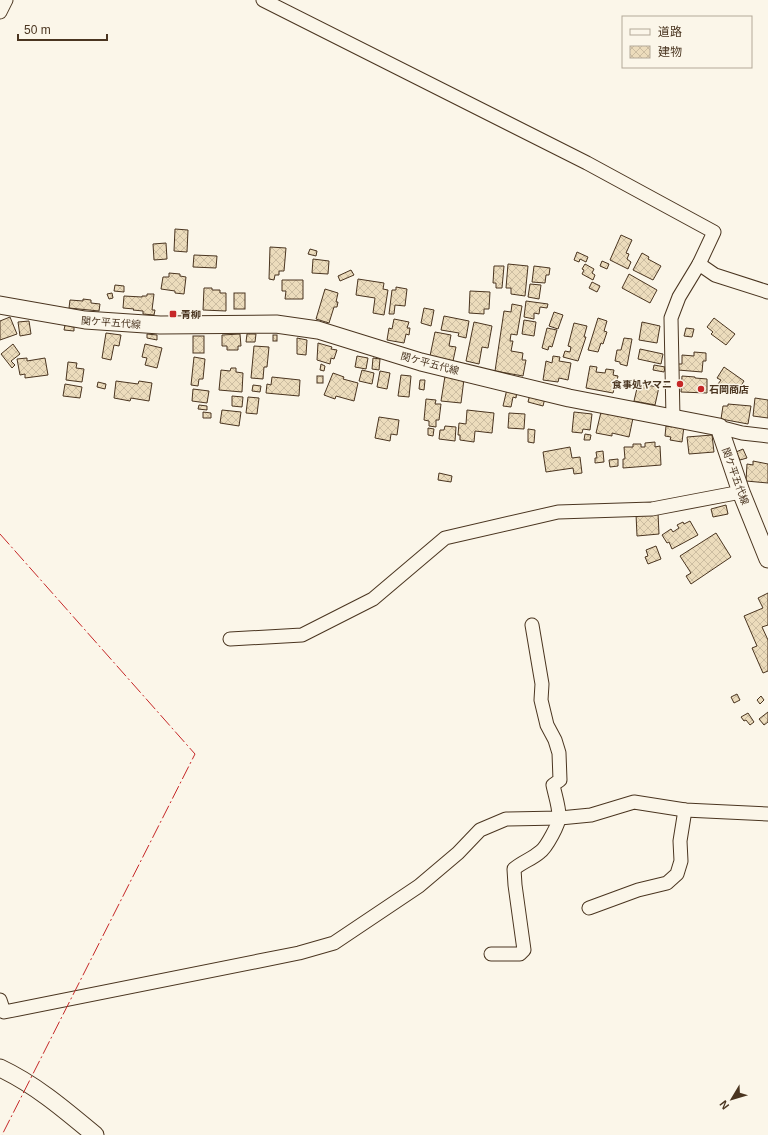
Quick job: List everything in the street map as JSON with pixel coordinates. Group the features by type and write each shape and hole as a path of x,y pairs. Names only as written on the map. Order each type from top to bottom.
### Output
{"main road":[{"name":"関ケ平五代線","path":"0,305 85,320 160,325 276,324 318,330 421,362 569,398 719,427 741,492 768,559"},
{"path":"0,1068 27,1082 95,1135"}],"street":[{"path":"0,12 6,0"},
{"path":"263,0 587,163 714,232 700,264 680,297 671,318 673,418"},
{"path":"700,264 715,275 768,292"},
{"path":"719,427 742,433 768,436"},
{"path":"230,639 302,635 373,599 445,538 558,512 652,509 741,492"},
{"path":"491,954 520,954 524,950 514,869 542,851 553,834 560,818 553,785 560,780 559,753 555,740 547,724 541,700 542,684 532,625"},
{"path":"0,1000 4,1012 299,953 334,943 419,886 458,853 480,830 506,819 560,818 591,815 634,802 685,810 768,814"},
{"path":"589,908 638,890 667,883 677,874 681,861 680,841 685,810"}],"building":[{"path":"175,229 188,230 187,252 174,251"},
{"path":"621,235 632,240 626,253 629,254 627,259 631,262 628,269 610,260"},
{"path":"166,243 167,259 154,260 153,244"},
{"path":"270,247 286,248 284,271 279,271 279,275 275,275 274,280 269,279"},
{"path":"310,249 317,251 316,256 308,254"},
{"path":"577,252 588,257 586,262 580,259 579,262 574,260"},
{"path":"642,253 649,257 648,259 661,266 653,280 633,270"},
{"path":"194,255 217,256 216,268 193,267"},
{"path":"313,259 329,261 328,274 312,273"},
{"path":"602,261 609,264 607,269 600,266"},
{"path":"508,264 528,266 525,296 511,294 511,288 506,288"},
{"path":"585,264 594,269 592,273 595,275 593,280 582,274 584,270 582,269"},
{"path":"494,266 504,266 502,288 496,288 496,283 493,283"},
{"path":"534,266 550,268 549,275 546,275 545,283 532,282"},
{"path":"351,270 354,275 340,281 338,276"},
{"path":"169,273 180,274 180,276 186,277 184,294 161,289 163,277 169,277"},
{"path":"629,274 657,290 650,303 622,288"},
{"path":"358,279 384,283 383,289 388,290 384,315 373,313 375,298 356,295"},
{"path":"282,280 303,280 303,299 285,299 286,291 282,291"},
{"path":"592,282 600,286 597,292 589,288"},
{"path":"530,284 541,285 539,299 528,297"},
{"path":"115,285 124,286 124,292 114,291"},
{"path":"396,287 407,289 405,306 395,305 394,314 389,314 392,290 396,290"},
{"path":"204,288 212,288 212,290 220,290 220,293 226,293 226,311 203,310"},
{"path":"325,289 338,293 336,302 338,302 337,307 334,307 329,323 316,319"},
{"path":"470,291 490,292 489,309 484,309 484,314 469,313"},
{"path":"112,293 113,298 109,299 107,294"},
{"path":"234,293 245,293 245,309 234,309"},
{"path":"147,294 154,294 152,310 155,310 154,315 143,314 143,311 123,308 124,296 142,297 147,296"},
{"path":"83,299 91,300 91,303 100,304 99,311 69,308 70,300 83,301"},
{"path":"526,301 548,304 547,308 540,307 539,314 534,313 534,319 524,317"},
{"path":"512,304 522,306 517,335 511,334 510,341 513,341 511,351 523,353 522,360 526,360 523,376 495,371 504,311 511,312"},
{"path":"424,308 434,310 431,326 421,323"},
{"path":"554,312 563,315 558,329 549,326"},
{"path":"444,316 469,321 466,338 458,336 459,333 441,330"},
{"path":"10,317 17,334 0,340 0,321"},
{"path":"598,318 607,321 604,331 607,332 603,344 601,343 598,352 588,350"},
{"path":"714,318 735,334 726,345 711,334 713,332 707,327"},
{"path":"394,319 409,322 407,328 410,328 409,335 406,334 404,343 387,340 389,328 392,329"},
{"path":"524,320 536,322 534,336 522,334"},
{"path":"29,321 31,334 20,336 18,322"},
{"path":"474,322 492,326 488,348 482,347 479,364 466,361"},
{"path":"642,322 660,326 657,343 639,340"},
{"path":"574,323 587,326 584,337 586,337 578,361 563,357 565,351 570,352 571,347 568,346"},
{"path":"65,325 74,327 74,331 64,330"},
{"path":"547,328 557,330 552,347 549,346 548,350 542,348"},
{"path":"686,328 694,329 692,337 684,336"},
{"path":"435,332 451,335 449,346 456,347 453,361 430,356"},
{"path":"106,333 121,335 119,346 114,345 111,360 102,358"},
{"path":"147,334 157,335 157,340 147,338"},
{"path":"240,334 241,346 238,346 238,350 227,350 227,346 222,346 222,335"},
{"path":"247,334 256,334 255,342 246,342"},
{"path":"273,335 277,335 277,341 273,341"},
{"path":"193,336 204,336 204,353 193,353"},
{"path":"297,338 307,340 306,355 297,354"},
{"path":"624,338 632,339 627,366 615,361 617,350 621,350"},
{"path":"318,343 337,350 334,359 331,358 330,364 317,360"},
{"path":"13,344 20,354 11,361 15,365 12,368 1,354"},
{"path":"145,344 162,348 157,368 145,365 147,358 142,357"},
{"path":"254,346 269,347 267,367 264,367 263,379 251,378"},
{"path":"640,349 663,354 661,364 638,359"},
{"path":"694,352 706,353 706,361 703,361 702,372 678,370 678,364 682,364 682,355 694,356"},
{"path":"357,356 368,358 366,369 355,367"},
{"path":"553,356 560,357 559,361 571,363 568,380 559,378 558,382 543,380 546,361 552,363"},
{"path":"194,357 205,359 203,379 199,379 198,386 191,385"},
{"path":"27,358 27,361 45,358 48,375 25,378 25,374 20,375 17,359"},
{"path":"373,358 380,359 379,370 372,369"},
{"path":"68,362 77,363 76,368 84,369 82,382 66,380"},
{"path":"321,364 325,366 324,371 320,370"},
{"path":"654,365 665,367 664,372 653,370"},
{"path":"590,366 597,367 596,372 605,373 606,369 614,370 613,375 618,376 613,393 586,388"},
{"path":"724,367 744,381 739,389 734,385 728,390 718,384 721,380 717,378"},
{"path":"231,368 236,368 236,372 243,373 242,392 219,390 221,370 230,371"},
{"path":"362,370 374,373 372,384 359,381"},
{"path":"380,371 390,373 387,389 377,387"},
{"path":"333,373 344,377 343,379 358,383 354,401 336,396 335,399 324,395"},
{"path":"401,375 411,376 409,397 398,396"},
{"path":"317,376 323,376 323,383 317,383"},
{"path":"445,376 464,379 461,403 441,401"},
{"path":"682,376 707,379 707,393 681,392"},
{"path":"272,377 300,380 299,396 266,393 267,384 271,385"},
{"path":"420,380 425,380 424,390 419,389"},
{"path":"116,381 138,384 139,381 152,383 149,401 131,398 130,401 114,398"},
{"path":"98,382 106,384 105,389 97,387"},
{"path":"65,384 82,387 80,398 63,396"},
{"path":"638,384 659,387 655,405 634,401"},
{"path":"253,385 261,386 260,392 252,391"},
{"path":"193,389 209,391 207,403 192,401"},
{"path":"507,389 517,391 516,398 513,397 511,407 503,406"},
{"path":"530,394 545,398 543,406 528,402"},
{"path":"232,396 243,397 242,407 232,406"},
{"path":"248,397 259,398 257,414 246,413"},
{"path":"755,398 768,400 768,418 753,416"},
{"path":"426,399 436,400 435,404 441,404 439,420 436,420 436,427 429,426 429,421 424,420"},
{"path":"728,404 751,406 748,424 721,419 723,406 728,406"},
{"path":"199,405 207,406 207,410 198,409"},
{"path":"222,410 241,412 239,426 220,423"},
{"path":"467,410 494,413 492,433 475,431 474,442 460,440 460,435 458,435 459,423 466,424"},
{"path":"203,412 211,413 211,418 203,418"},
{"path":"574,412 592,414 590,430 583,429 582,433 572,432"},
{"path":"601,412 633,418 629,437 612,433 612,436 596,433"},
{"path":"509,413 525,414 524,429 508,428"},
{"path":"379,417 399,420 397,435 391,434 390,441 375,438"},
{"path":"672,425 684,426 682,442 670,440 671,437 665,436 666,426 672,427"},
{"path":"445,426 456,427 455,441 439,439 440,430 444,430"},
{"path":"428,428 434,429 433,436 428,435"},
{"path":"528,429 535,430 534,443 528,442"},
{"path":"585,434 591,435 590,440 584,440"},
{"path":"712,435 714,452 689,454 687,437"},
{"path":"655,442 655,447 660,446 661,465 623,468 623,459 625,459 624,447 633,447 633,444 641,444 641,447 645,447 645,443"},
{"path":"570,447 572,458 580,457 582,473 574,474 573,468 546,472 543,452"},
{"path":"743,449 747,458 740,460 736,452"},
{"path":"603,451 604,462 595,463 595,458 597,458 596,452"},
{"path":"618,459 618,466 610,467 609,460"},
{"path":"753,461 768,464 768,483 746,481 747,464 753,465"},
{"path":"439,473 452,476 451,482 438,480"},
{"path":"726,505 728,514 713,517 711,509"},
{"path":"658,513 659,534 637,536 636,514"},
{"path":"690,521 698,535 672,549 669,542 667,543 662,535 671,529 673,532 679,528 677,525 683,522 684,524"},
{"path":"716,533 731,557 691,584 686,576 691,573 680,556"},
{"path":"656,546 661,559 648,564 645,557 648,556 646,550"},
{"path":"768,593 768,625 762,627 768,640 768,671 763,673 752,648 757,646 744,616 763,608 758,598"},
{"path":"737,694 740,700 734,703 731,697"},
{"path":"761,696 764,700 760,704 757,700"},
{"path":"768,712 768,722 764,725 759,719"},
{"path":"748,713 754,722 750,725 741,717"}],"power":[{"path":"0,534 195,754 2,1135"}],"place":[{"name":"青柳","path":"173,314"},
{"name":"食事処ヤマニ","path":"680,384"},
{"name":"石岡商店","path":"701,389"}]}
